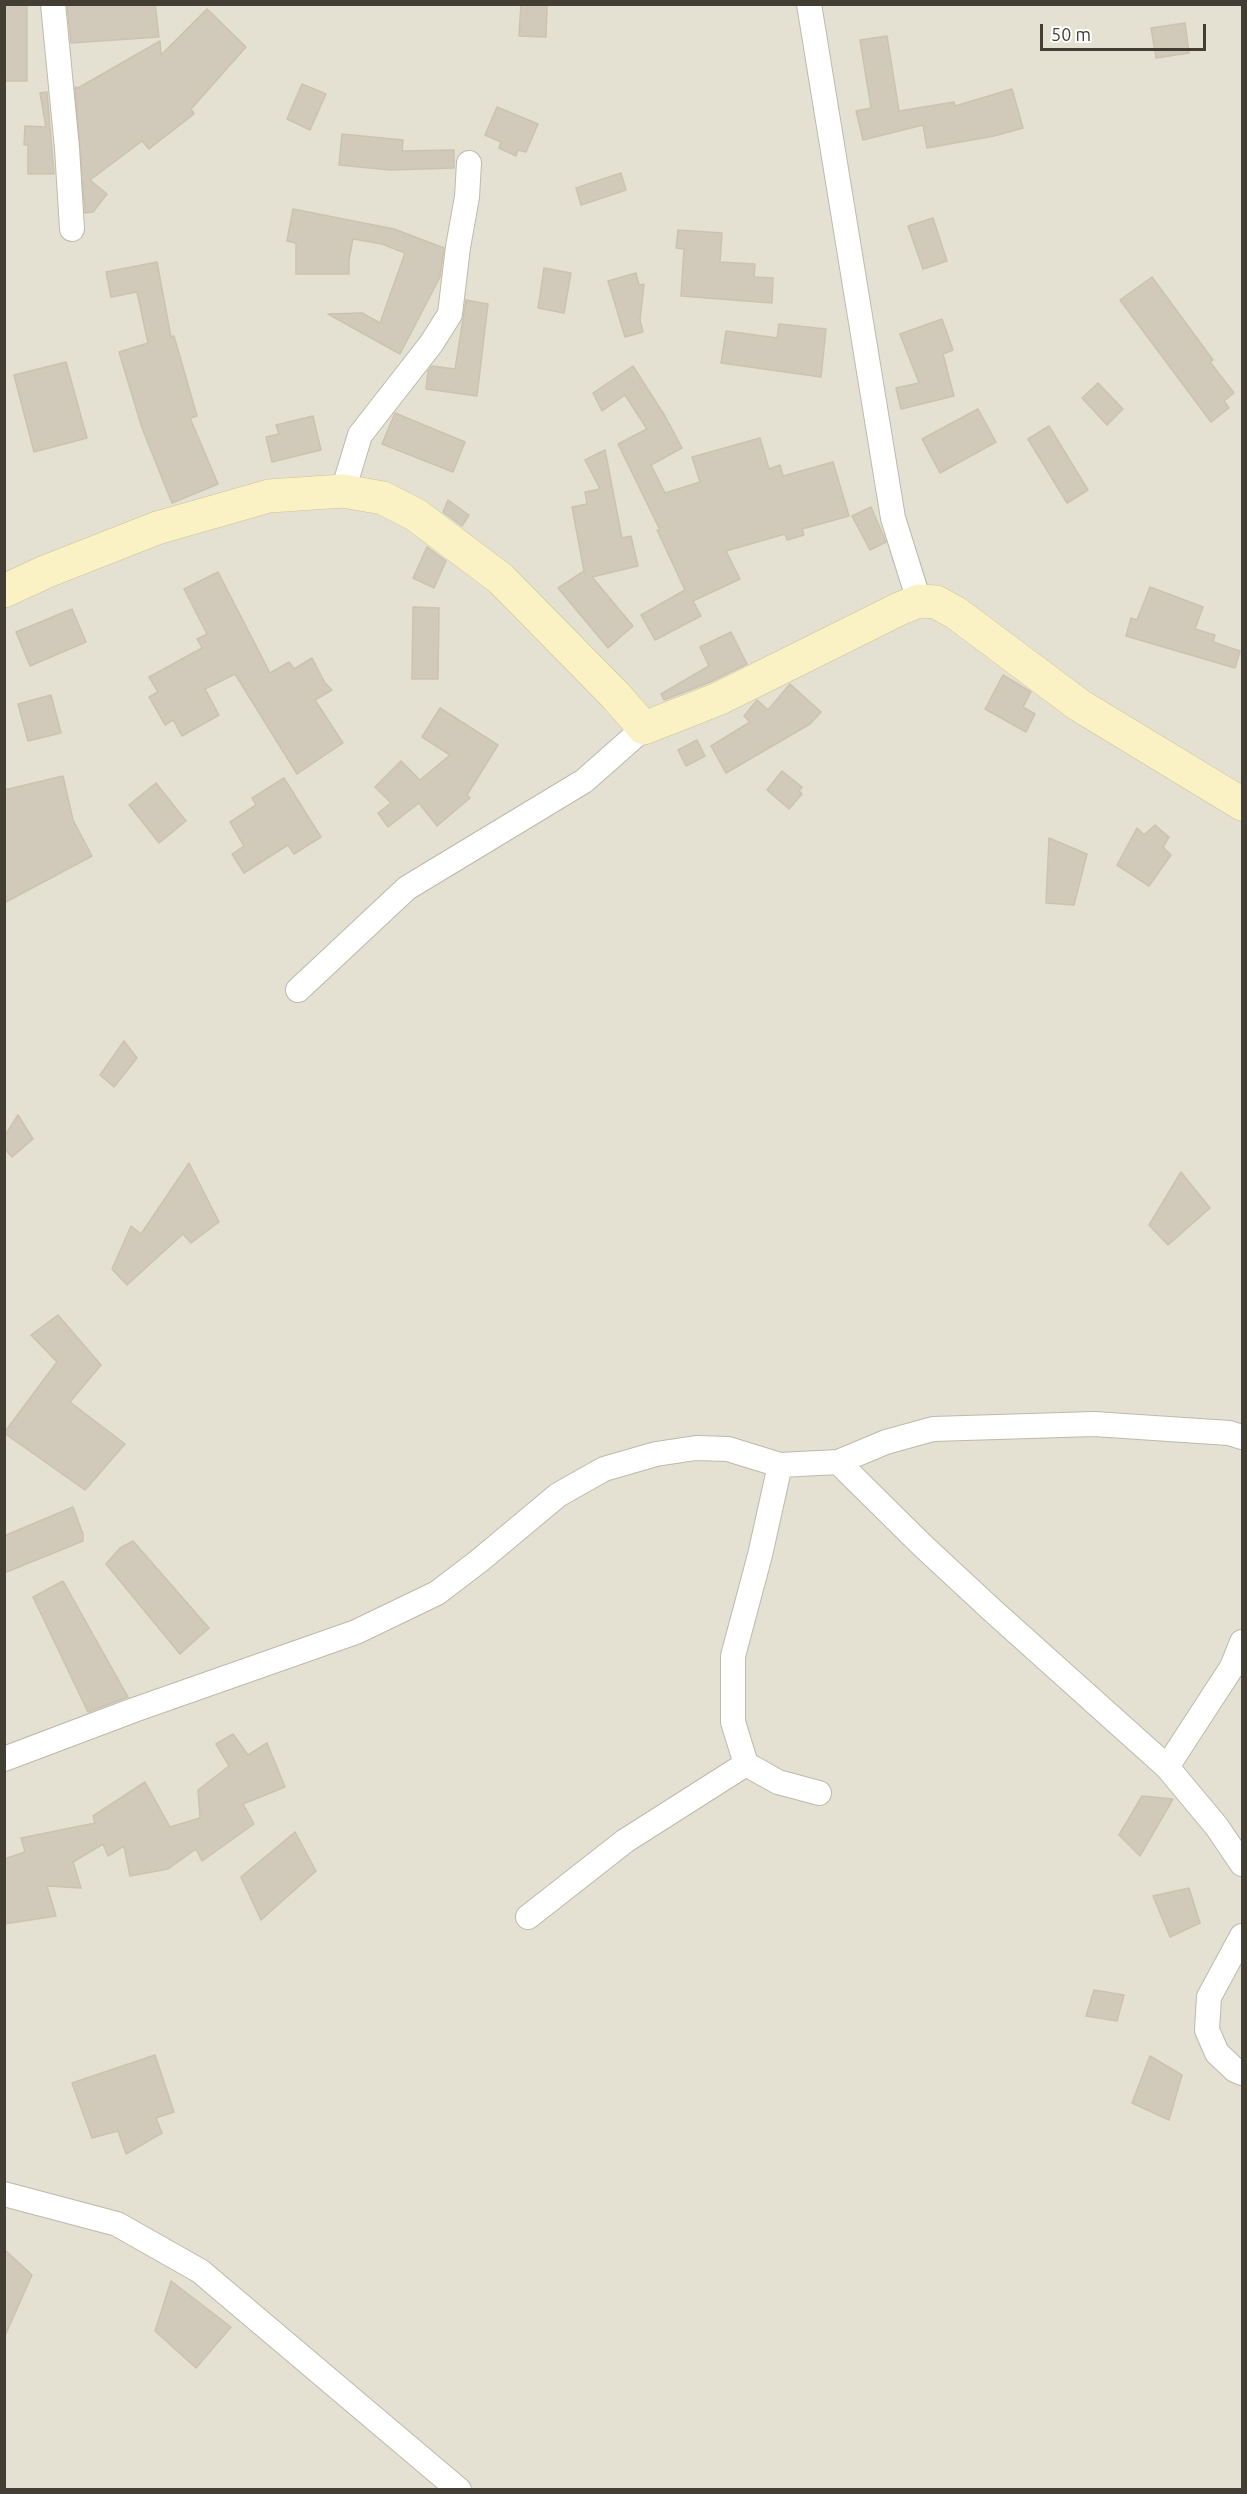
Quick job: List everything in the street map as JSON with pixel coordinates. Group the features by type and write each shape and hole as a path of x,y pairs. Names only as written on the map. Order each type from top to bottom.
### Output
{"street":[{"path":"53,4 67,148 72,229"},
{"path":"809,4 893,518 919,601"},
{"path":"343,491 360,435 431,344 450,314 467,197 469,163"},
{"path":"4,591 45,572 157,528 269,496 343,491 383,498 416,515 501,579 615,695 644,728"},
{"path":"298,990 407,888 584,781 644,728 718,699 919,601 936,602 956,613 1078,705 1242,804"},
{"path":"4,1759 134,1710 356,1632 437,1593 558,1495 604,1469 656,1454 696,1448 728,1449 780,1465 838,1462 886,1442 933,1429 1094,1424 1229,1433 1242,1437"},
{"path":"838,1462 974,1594 1167,1767 1217,1827 1242,1864"},
{"path":"780,1465 760,1555 733,1656 733,1722 746,1764 778,1782 819,1793"},
{"path":"1167,1767 1232,1667 1242,1642"},
{"path":"528,1917 625,1841 746,1764"},
{"path":"1242,1936 1209,1997 1207,2031 1217,2053 1235,2070 1242,2073"},
{"path":"4,2194 117,2224 200,2271 459,2490"}],"shaded area":[{"path":"5,5 1242,5 1242,2489 5,2489"}],"building":[{"path":"4,4 27,4 27,81 4,81"},
{"path":"67,4 155,4 159,37 71,43"},
{"path":"521,4 547,4 546,37 519,36"},
{"path":"207,9 246,47 191,109 194,114 149,149 142,141 90,180 107,194 93,212 85,213 75,87 78,88 160,41 161,55"},
{"path":"1185,23 1189,53 1156,58 1151,28"},
{"path":"887,36 899,111 954,102 955,106 1012,89 1023,128 994,136 927,148 923,125 863,140 856,111 871,108 860,40"},
{"path":"302,84 326,94 310,130 287,119"},
{"path":"47,92 54,174 28,174 28,145 24,145 25,126 46,127 40,93"},
{"path":"497,107 538,124 526,152 518,150 516,156 499,148 501,142 485,135"},
{"path":"342,134 403,140 402,151 454,150 454,168 390,170 339,165"},
{"path":"621,173 626,190 581,205 576,188"},
{"path":"293,209 394,229 444,248 440,277 400,354 328,314 362,313 380,323 405,253 382,244 353,239 349,274 296,274 296,243 287,241"},
{"path":"933,218 947,261 923,269 908,226"},
{"path":"678,230 722,233 720,262 755,264 754,277 773,278 772,303 681,296 684,249 676,248"},
{"path":"157,262 171,337 174,336 197,416 190,418 218,484 172,503 142,428 119,352 148,343 137,292 111,297 106,272"},
{"path":"544,268 571,273 564,313 538,308"},
{"path":"636,273 639,285 644,284 640,320 643,332 625,337 608,281"},
{"path":"1152,277 1213,360 1210,362 1234,393 1224,401 1229,408 1211,422 1120,300"},
{"path":"466,300 488,304 477,396 426,389 428,371 432,366 455,369"},
{"path":"942,319 953,350 943,354 954,396 901,409 896,388 919,383 900,334"},
{"path":"779,324 826,329 821,377 721,363 726,331 777,338"},
{"path":"66,362 87,438 34,452 14,375"},
{"path":"633,366 665,416 682,448 651,465 665,493 700,482 692,457 760,438 769,469 780,465 783,476 833,462 849,516 802,529 804,535 787,540 785,534 726,551 740,579 693,601 701,616 655,640 641,615 685,590 657,530 660,530 618,444 647,429 625,395 602,411 593,393"},
{"path":"1098,383 1123,409 1107,425 1082,398"},
{"path":"978,409 996,442 940,473 922,439"},
{"path":"395,413 465,442 453,472 382,444"},
{"path":"313,416 321,450 272,462 266,437 279,434 276,425"},
{"path":"1049,426 1088,490 1067,503 1028,439"},
{"path":"605,450 622,538 631,536 638,566 592,577 633,626 608,648 558,588 584,571 572,507 587,504 585,492 600,489 585,460"},
{"path":"448,500 469,515 462,526 443,512"},
{"path":"871,507 886,542 870,550 852,516"},
{"path":"427,547 446,561 434,588 413,578"},
{"path":"218,572 270,673 289,662 294,669 312,658 325,683 332,690 315,700 343,743 297,774 235,674 205,689 219,715 182,736 173,720 165,725 149,697 158,692 149,677 202,648 197,639 207,634 184,589"},
{"path":"1150,587 1203,607 1195,629 1215,635 1213,642 1240,651 1235,668 1126,636 1131,618 1137,620"},
{"path":"413,607 439,608 438,679 412,679"},
{"path":"72,609 86,642 30,666 16,632"},
{"path":"731,632 747,664 664,700 661,694 709,666 700,647"},
{"path":"1003,675 1031,692 1023,707 1035,714 1026,732 985,709"},
{"path":"790,684 821,712 810,724 726,773 711,746 750,722 744,716 757,700 768,710"},
{"path":"51,695 61,733 28,741 18,704"},
{"path":"440,708 498,745 467,795 470,798 437,826 419,803 388,827 378,813 391,803 375,787 401,761 420,780 450,755 422,737"},
{"path":"697,740 705,756 686,766 678,750"},
{"path":"782,771 802,787 799,791 802,794 789,809 767,790"},
{"path":"63,776 73,820 92,856 4,903 4,790"},
{"path":"284,778 321,837 294,854 288,845 244,873 232,854 244,846 230,822 256,805 252,798"},
{"path":"156,783 186,821 159,843 129,805"},
{"path":"1155,825 1169,837 1163,847 1171,855 1149,886 1117,865 1137,828 1144,835"},
{"path":"1049,838 1087,854 1074,905 1046,903"},
{"path":"124,1041 137,1058 114,1087 100,1075"},
{"path":"18,1115 33,1139 12,1157 4,1148 4,1137"},
{"path":"189,1163 219,1222 191,1243 183,1234 127,1285 112,1269 131,1226 141,1234"},
{"path":"1181,1172 1210,1208 1168,1245 1149,1225"},
{"path":"58,1315 101,1365 70,1402 125,1444 85,1490 4,1433 57,1362 31,1335"},
{"path":"73,1507 83,1534 83,1541 4,1573 4,1536"},
{"path":"133,1541 209,1628 180,1654 106,1564 120,1548"},
{"path":"63,1581 128,1697 88,1712 33,1597"},
{"path":"233,1734 248,1755 267,1743 285,1787 243,1804 254,1824 202,1861 196,1849 168,1869 130,1876 124,1846 108,1856 103,1844 73,1862 81,1888 47,1886 56,1916 4,1924 4,1859 25,1852 21,1838 95,1823 93,1816 145,1782 170,1827 200,1818 198,1790 229,1766 216,1744"},
{"path":"1142,1796 1173,1799 1140,1856 1119,1835"},
{"path":"295,1832 316,1871 261,1920 241,1877"},
{"path":"1189,1888 1200,1923 1170,1937 1153,1896"},
{"path":"1094,1990 1124,1995 1117,2021 1086,2016"},
{"path":"155,2055 174,2112 156,2118 162,2133 126,2154 118,2131 92,2138 72,2083"},
{"path":"1150,2056 1182,2075 1169,2120 1132,2103"},
{"path":"4,2249 32,2275 4,2338"},
{"path":"171,2281 231,2327 196,2368 155,2331"}]}
